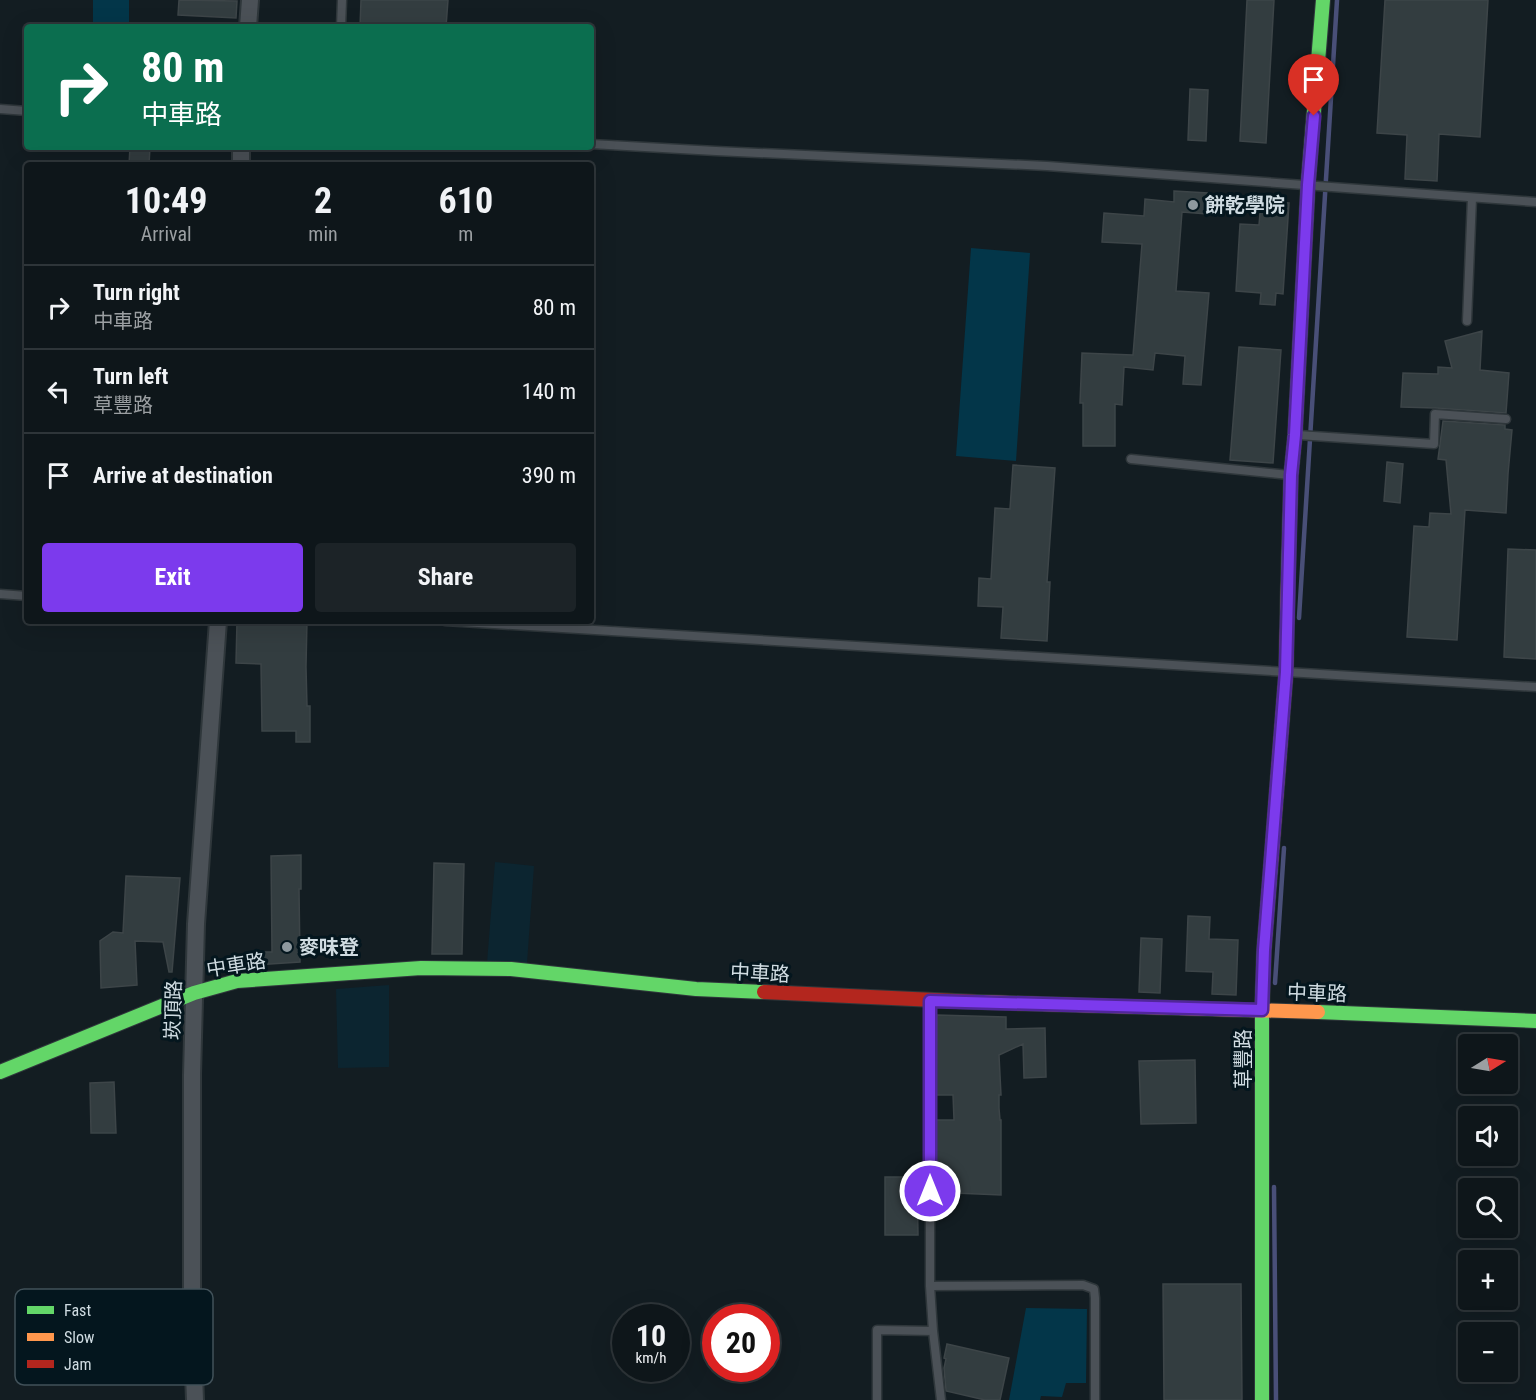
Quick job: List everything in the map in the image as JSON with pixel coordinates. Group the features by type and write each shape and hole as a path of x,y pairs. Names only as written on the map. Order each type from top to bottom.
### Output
{"street":[{"path":"248,24 249,0"},
{"name":"草豐路","path":"1262,1400 1264,950 1286,672 1291,475 1308,185 1323,0"},
{"name":"崁頂路","path":"192,1289 192,1075 196,924 218,624"},
{"name":"中車路","path":"1,1072 194,993 237,981 421,968 511,969 696,989 930,1001 1262,1010 1536,1021"},
{"name":"崁頂路","path":"194,1385 195,1400"}],"lane":[{"path":"341,24 342,0"},
{"path":"0,109 24,111"},
{"path":"594,144 1047,166 1536,202"},
{"path":"1467,321 1472,198"},
{"path":"1295,435 1434,444 1435,414 1506,419"},
{"path":"1131,459 1291,475"},
{"path":"0,594 24,596"},
{"path":"494,624 1536,687"},
{"path":"930,1001 930,1286 941,1400"},
{"path":"930,1286 1083,1285 1094,1289 1095,1400"},
{"path":"877,1400 876,1330 933,1330"}],"shaded area":[{"path":"93,0 129,0 129,24 93,24"},
{"path":"971,248 1030,253 1016,461 956,456"},
{"path":"495,862 534,866 527,963 487,963"},
{"path":"389,985 389,1067 338,1068 336,989"},
{"path":"1026,1308 1087,1309 1086,1383 1066,1383 1062,1397 1041,1396 1040,1400 1009,1400"}],"building":[{"path":"179,0 237,1 236,18 178,15"},
{"path":"361,0 448,0 446,24 360,24"},
{"path":"1247,0 1274,0 1266,143 1240,141"},
{"path":"1385,0 1488,0 1480,137 1439,134 1437,181 1405,179 1407,135 1377,133"},
{"path":"1190,89 1208,90 1206,141 1188,140"},
{"path":"130,150 150,150 149,162 129,162"},
{"path":"1174,191 1208,193 1207,214 1182,212 1176,291 1209,293 1201,385 1183,384 1185,356 1155,353 1153,370 1124,367 1122,405 1115,404 1115,446 1083,446 1083,403 1080,403 1082,353 1133,355 1142,244 1102,242 1104,213 1144,216 1145,199 1174,202"},
{"path":"1261,201 1289,203 1283,294 1276,293 1275,305 1260,304 1261,293 1236,291 1240,224 1259,225"},
{"path":"1482,331 1480,370 1509,373 1506,413 1401,407 1403,373 1438,374 1438,367 1452,368 1445,341"},
{"path":"1239,347 1281,350 1273,463 1230,460"},
{"path":"1443,421 1505,425 1505,429 1512,430 1506,513 1465,510 1457,640 1407,637 1414,526 1429,527 1430,513 1451,514 1446,460 1438,459"},
{"path":"1387,462 1403,464 1400,503 1384,501"},
{"path":"1013,465 1055,468 1047,582 1050,582 1047,641 1001,638 1003,607 978,606 979,578 991,579 995,508 1010,509"},
{"path":"1508,549 1536,550 1536,659 1504,657"},
{"path":"237,624 307,624 307,706 310,706 310,742 296,742 296,731 262,731 261,664 236,663"},
{"path":"301,855 300,962 255,965 255,952 272,952 271,856"},
{"path":"434,863 464,864 462,954 432,954"},
{"path":"126,876 180,878 172,972 169,972 163,942 135,941 137,985 101,988 100,941 113,932 123,933"},
{"path":"1188,916 1210,917 1209,939 1238,940 1236,995 1212,994 1213,972 1186,971"},
{"path":"1141,938 1162,939 1160,993 1139,992"},
{"path":"937,1015 1006,1017 1006,1029 1045,1028 1046,1077 1024,1078 1023,1044 999,1055 1001,1195 955,1193 956,1179 936,1179 936,1120 954,1120 953,1095 936,1095"},
{"path":"1195,1060 1196,1123 1141,1124 1139,1061"},
{"path":"114,1082 116,1133 91,1133 90,1083"},
{"path":"885,1177 917,1177 918,1235 885,1235"},
{"path":"1163,1284 1241,1284 1242,1400 1164,1400"},
{"path":"947,1344 1009,1358 1000,1400 985,1400 946,1391 944,1368 946,1359 944,1358"}],"waterway":[{"path":"1299,618 1337,0"},
{"path":"1275,983 1284,848"},
{"path":"1274,1187 1276,1400"}],"traffic: fast":[{"path":"1288,581 1291,475 1308,185 1323,0"},
{"path":"1262,1400 1262,1010 1271,863"},
{"path":"0,1072 194,993 237,981 421,968 511,969 696,989 764,992"},
{"path":"1318,1012 1536,1021"}],"traffic: slow":[{"path":"1271,863 1286,672 1288,581"},
{"path":"977,1002 1318,1012"}],"traffic: jam":[{"path":"764,992 977,1002"}],"place":[{"name":"餅乾學院","path":"1193,205"},
{"name":"麥味登","path":"287,947"}],"route":[{"path":"930,1191 930,1001 1262,1010 1264,950 1286,672 1291,475 1314,116"}]}
